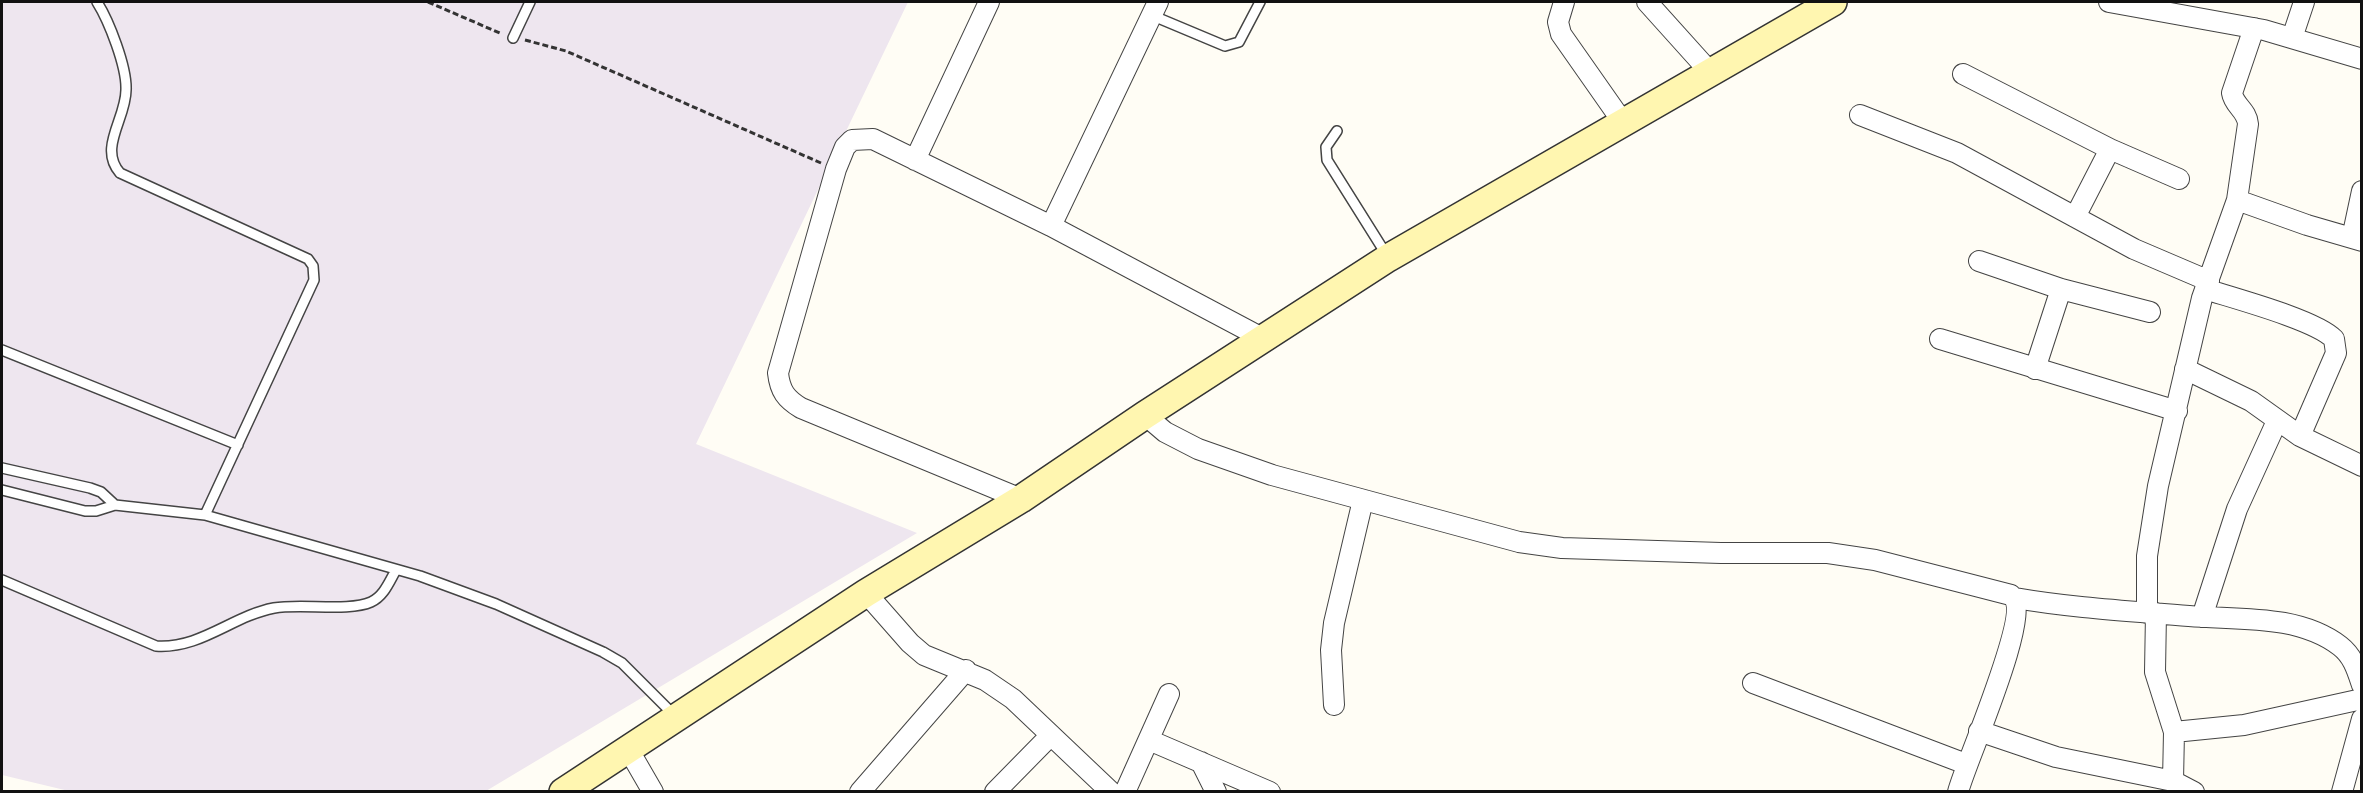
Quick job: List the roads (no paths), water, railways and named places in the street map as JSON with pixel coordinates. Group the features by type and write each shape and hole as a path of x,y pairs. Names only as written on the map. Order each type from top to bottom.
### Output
{"main road":[{"path":"562,792 627,747 866,593 1021,499 1145,415 1388,258 1622,121 1833,2"}],"street":[{"path":"915,160 989,2"},
{"path":"1564,2 1558,21 1561,34 1622,121"},
{"path":"1647,2 1710,72"},
{"path":"2109,2 2186,9 2361,59"},
{"path":"2292,38 2304,2"},
{"path":"1051,226 1155,8"},
{"path":"2173,781 2174,732 2156,672 2149,532 2185,369 2207,285 2237,200 2248,124 2247,115 2234,101 2232,93 2253,28"},
{"path":"1963,74 2110,149 2179,178"},
{"path":"1860,115 1957,153 2134,249 2207,285 2308,324 2334,339 2336,353 2300,436"},
{"path":"1021,499 801,408 787,400 780,388 778,373 836,170 845,147 852,140 873,139 1051,226 1264,339"},
{"path":"2075,217 2110,149"},
{"path":"2237,200 2357,239 2361,191"},
{"path":"1979,261 2061,289 2150,312"},
{"path":"2035,369 2061,289"},
{"path":"1940,339 2177,411"},
{"path":"2185,369 2251,401 2300,436 2361,466"},
{"path":"1145,415 1165,432 1198,449 1272,476 1538,546 1721,553 1828,553 1875,560 2015,598 2060,606 2272,620 2322,636 2341,646 2354,661 2361,685"},
{"path":"2202,617 2237,509 2277,421"},
{"path":"1334,705 1331,650 1334,623 1363,500"},
{"path":"866,593 917,649 938,661 966,670 1013,699 1111,792"},
{"path":"1958,792 1966,764 1990,708 2006,660 2017,606 2015,598"},
{"path":"860,791 966,670"},
{"path":"1753,683 1966,764"},
{"path":"1125,792 1169,694"},
{"path":"2174,732 2254,723 2361,699"},
{"path":"2342,792 2361,722"},
{"path":"1979,731 2056,757 2173,781 2194,792"},
{"path":"995,792 1051,735"},
{"path":"1149,740 1269,792"},
{"path":"627,747 653,792"},
{"path":"1201,762 1216,792"}],"lane":[{"path":"97,2 104,13 126,89 110,151 115,167 120,173 308,259 314,266 314,280 205,515"},
{"path":"513,38 530,2"},
{"path":"1155,8 1225,46 1233,46 1239,42 1260,2"},
{"path":"1337,131 1326,147 1327,160 1388,258"},
{"path":"2,351 238,445"},
{"path":"2,468 90,488 101,492 115,505"},
{"path":"2,490 85,511 96,512 115,505 205,515 420,576 485,600 603,652 622,663 676,717"},
{"path":"2,580 156,646 171,647 193,642 273,609 365,604 381,596 396,570"}]}
